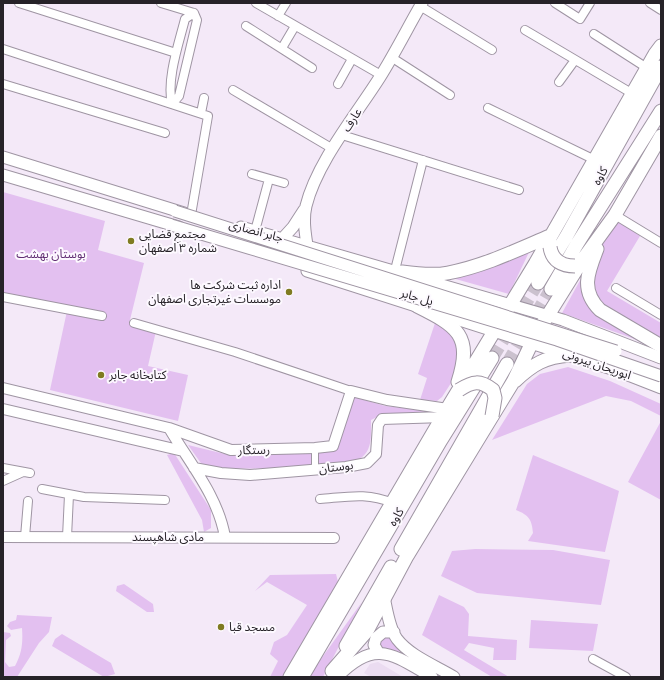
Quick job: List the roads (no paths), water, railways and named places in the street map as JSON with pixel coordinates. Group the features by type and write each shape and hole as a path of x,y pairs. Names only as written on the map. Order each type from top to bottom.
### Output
{"main road":[{"name":"عارف","path":"307,245 304,227 306,206 319,174 333,149 381,75 421,5"},
{"path":"290,677 494,330 550,242 647,68 661,46"},
{"name":"کاوه","path":"538,282 566,236 661,68"},
{"name":"کاوه","path":"550,289 661,111"},
{"path":"332,675 367,631 407,556 513,382 531,342 579,262 615,216 659,144"},
{"name":"جابر انصاری","path":"3,157 175,211 283,238 548,315"},
{"name":"جابر انصاری","path":"3,175 171,225 494,330"},
{"path":"283,238 294,227 306,206"},
{"name":"پل جابر","path":"175,211 566,334 661,368"},
{"name":"پل جابر","path":"171,225 550,337 600,353 661,376"},
{"path":"605,230 588,271 587,283 593,303 600,310 661,346"},
{"path":"550,242 551,253 558,263 567,266 579,262"},
{"path":"398,271 430,274 448,273 550,242"},
{"path":"417,306 453,326 460,336 464,349 464,364 447,410"},
{"path":"548,315 661,358"},
{"name":"ابوریحان بیرونی","path":"494,330 616,370 661,388"},
{"path":"513,382 543,360 554,356 570,355"},
{"name":"کاوه","path":"302,677 441,440 492,358"},
{"name":"کاوه","path":"332,675 507,364"},
{"path":"460,390 471,383 479,383 493,390 495,398 492,416"},
{"path":"384,597 397,639 411,652 454,677"},
{"path":"378,652 374,645 376,638 383,632 394,632"},
{"path":"332,675 345,669 368,654 378,652 403,660 432,677"}],"street":[{"path":"19,3 177,50 190,50"},
{"path":"161,3 194,13 197,20 179,96 172,104"},
{"path":"256,3 381,75"},
{"path":"278,16 286,3"},
{"path":"555,3 580,19 590,3"},
{"path":"650,3 661,10"},
{"path":"421,5 492,50"},
{"path":"172,104 169,93 177,50 185,19 194,13"},
{"path":"246,26 312,68"},
{"path":"282,48 295,26"},
{"path":"524,30 633,94"},
{"path":"594,34 647,68"},
{"path":"3,49 208,116 191,215"},
{"path":"391,58 450,95"},
{"path":"338,84 352,59"},
{"path":"559,82 576,60"},
{"path":"172,75 183,77"},
{"path":"3,84 165,133"},
{"path":"234,90 333,149"},
{"path":"201,113 204,98"},
{"path":"488,108 595,160"},
{"path":"342,135 519,190"},
{"path":"398,271 423,160"},
{"path":"252,174 284,183"},
{"path":"255,231 269,179"},
{"path":"615,216 661,243"},
{"path":"616,288 661,315"},
{"path":"3,297 102,316"},
{"path":"134,323 235,352 351,391 387,400 447,410"},
{"name":"رستگار","path":"3,388 169,428 231,450 314,448 333,446 351,391"},
{"path":"3,409 183,451"},
{"name":"بوستان","path":"194,468 221,473 250,474 346,468 367,463 376,454 378,426 382,419 447,410"},
{"path":"169,428 220,513 225,537"},
{"path":"314,448 315,470"},
{"path":"3,468 27,473 3,481"},
{"path":"42,489 84,497 165,500"},
{"path":"67,537 68,495"},
{"path":"320,498 360,496 379,497 392,504"},
{"path":"25,537 28,501"},
{"name":"مادی شاهپسند","path":"3,537 334,538"},
{"path":"593,659 626,677"}],"tunnel":[{"path":"492,358 538,283"},
{"path":"507,364 551,289"}],"place":[{"name":"مجتمع قضایی شماره ۳ اصفهان","path":"131,241"},
{"name":"اداره ثبت شرکت ها موسسات غیرتجاری اصفهان","path":"289,292"},
{"name":"کتابخانه جابر","path":"101,375"},
{"name":"مسجد قبا","path":"221,627"}],"park label":[{"name":"بوستان بهشت","path":"51,254"}]}
